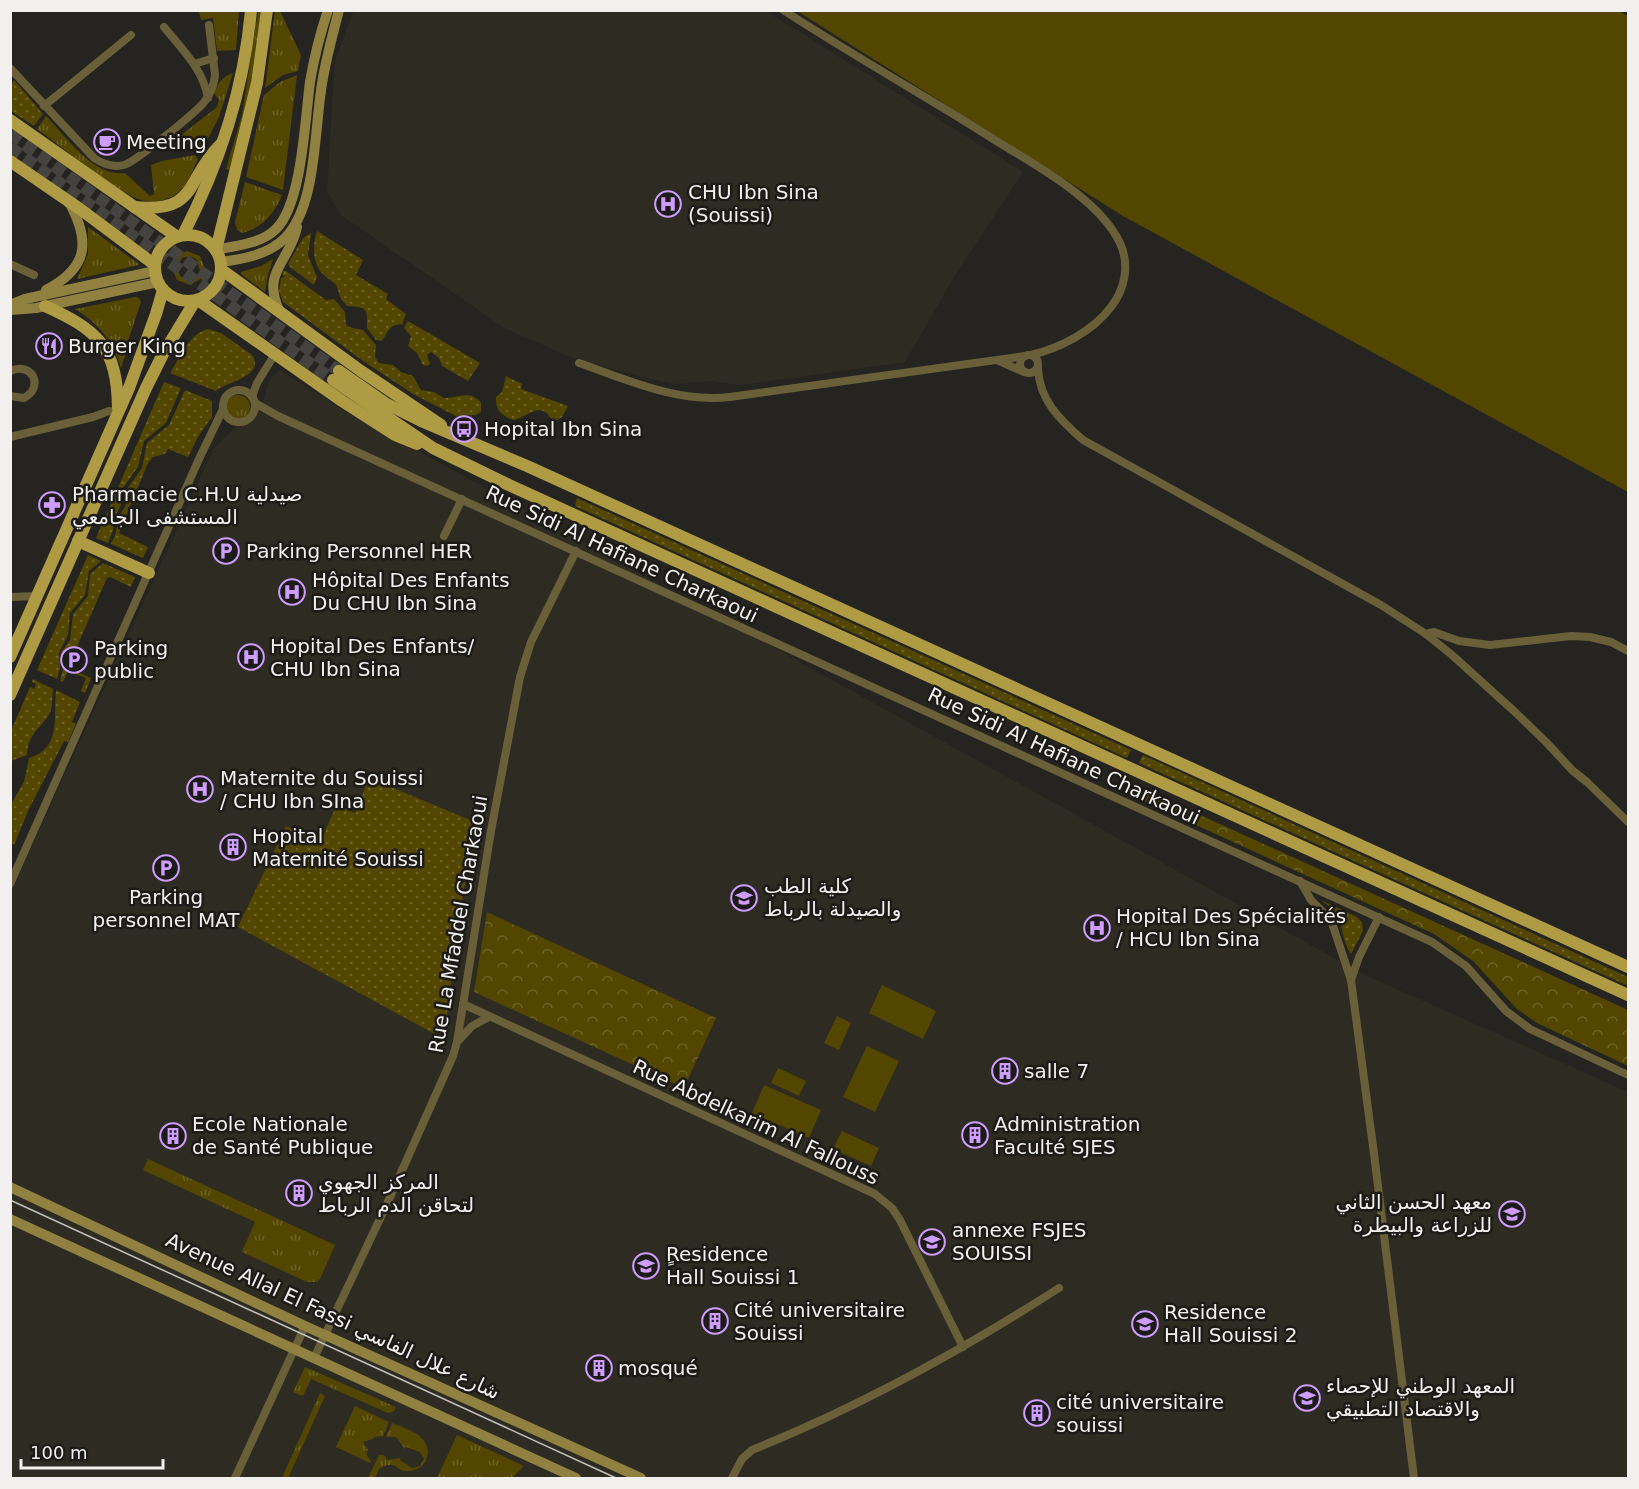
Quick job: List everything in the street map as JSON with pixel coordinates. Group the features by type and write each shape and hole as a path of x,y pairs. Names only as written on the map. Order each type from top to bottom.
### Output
{"main road":[{"path":"10,657 118,412 147,339 158,277 160,250 180,236 206,188 224,140 242,76 251,10"},
{"path":"10,695 163,354 196,301 212,292 217,286 219,258 255,94 267,10"},
{"path":"10,120 133,207 180,236 202,237 219,258 280,313 361,371 426,413 448,431"},
{"path":"133,207 161,208 179,201 188,193 208,157 224,140"},
{"path":"10,161 69,202 158,277 174,298 196,301 386,430 414,443 433,448"},
{"path":"45,306 80,323 101,343 114,369 118,412"},
{"path":"1629,967 448,431 421,421 336,376 433,448 519,490 1629,995"},
{"path":"78,541 148,573"}],"street":[{"path":"219,258 265,237 287,215 291,206 315,56 328,10"},
{"path":"280,313 274,297 274,278 292,243 308,187 322,79 339,10"},
{"path":"579,363 665,392 708,399 730,397 1028,355 1053,348 1088,330 1110,309 1119,296 1125,277 1124,254 1107,222 1090,206 1063,184 1017,154 783,10"},
{"path":"10,68 94,158 106,165 121,166 137,159 208,98 214,83 214,58 209,25"},
{"path":"164,27 194,64 204,82 208,98"},
{"path":"44,106 130,35"},
{"path":"194,64 214,58"},
{"path":"33,298 64,280 74,269 81,255 83,232 69,202"},
{"path":"219,258 242,259 269,250 284,238 297,221"},
{"path":"10,264 34,275"},
{"path":"10,305 33,298 158,277"},
{"path":"10,310 45,306 158,277"},
{"path":"1027,373 1038,365 1053,348"},
{"path":"213,433 235,422 246,421 251,416 255,410 253,400 259,378 274,354"},
{"path":"1028,355 1038,365 1039,385 1046,400"},
{"path":"1028,355 1020,364 1036,388 1069,428 1099,449 1381,605 1426,634 1515,712 1573,771 1629,822"},
{"path":"995,360 1027,373"},
{"path":"10,371 15,368 24,368 32,374 35,383 28,396 19,399 10,396"},
{"path":"10,884 199,459 213,433 224,402 228,395 235,391 242,391 259,378"},
{"path":"242,391 253,400"},
{"name":"Rue Sidi Al Hafiane Charkaoui","path":"253,400 277,416 1432,942 1455,957 1476,976 1506,1011 1530,1029 1629,1075"},
{"path":"223,409 226,416 235,422"},
{"path":"10,438 109,411 118,412"},
{"path":"251,416 265,414 277,416"},
{"path":"444,536 462,499"},
{"name":"Rue La Mfaddel Charkaoui","path":"314,1358 448,1069 457,1042 491,831 520,677 531,642 576,551"},
{"path":"10,597 38,596"},
{"path":"1426,634 1434,632 1469,643 1490,645 1579,636 1601,639 1629,651"},
{"path":"1300,881 1311,900 1331,920 1350,980 1374,1154 1413,1479"},
{"path":"1350,980 1379,917"},
{"name":"Rue Abdelkarim Al Fallouss","path":"463,1004 874,1194 892,1208 900,1220 963,1347"},
{"path":"457,1042 472,1026 489,1017"},
{"name":"Avenue Allal El Fassi شارع علال الفاسي","path":"10,1187 306,1326 641,1479"},
{"path":"10,1219 576,1479"},
{"path":"732,1479 742,1459 752,1450 835,1413 963,1347 1059,1288"},
{"path":"235,1479 306,1326"}],"shaded area":[{"name":"CHU Ibn Sina (Souissi)","path":"354,10 766,11 1023,172 957,272 905,362 740,385 712,381 674,384 642,377 568,356 506,329 341,215 327,192 335,60"},
{"path":"280,370 337,406 1365,975 1628,1092 1628,1478 11,1478 11,892 214,448 264,400 269,380"}],"green space":[{"path":"199,11 239,11 236,50 217,51 213,18 201,20"},
{"path":"258,11 261,11 250,89 230,170 226,169 242,115"},
{"path":"275,11 280,11 301,55 298,71 283,75 265,88"},
{"path":"797,11 1619,11 1628,16 1628,492 1123,216"},
{"path":"233,73 219,117 199,156 180,136 217,107 219,100 214,93 219,83"},
{"path":"297,75 283,190 246,177 264,95 280,82"},
{"path":"14,80 43,114 34,126 11,111 11,85"},
{"path":"46,116 91,162 113,173 125,173 150,196 154,194 151,165 195,155 198,159 180,191 164,200 145,201 106,181 37,129"},
{"path":"245,182 282,195 275,208 261,224 242,233 237,230 235,222"},
{"path":"88,227 139,265 77,279 88,254"},
{"path":"317,231 363,260 356,275 388,294 386,299 406,314 402,325 392,327 382,341 376,340 367,328 365,311 359,307 347,306 340,297 336,285 318,267 314,249"},
{"path":"311,233 308,255 317,277 314,285 288,264 303,238"},
{"path":"187,251 200,256 205,269 202,278 190,285 177,280 171,267 178,255","holes":["190,256 197,260 200,271 195,278 187,280 180,276 177,265 182,258"]},
{"path":"273,259 265,292 241,274 241,272 261,266"},
{"path":"283,271 326,300 334,299 345,312 346,325 363,330 376,345 375,357 379,363 393,365 401,372 413,376 421,390 434,392 444,398 473,396 481,403 481,412 475,415 456,416 413,394 363,361 283,302 279,291 281,278 285,277 282,274"},
{"path":"135,297 141,302 127,344 124,342 120,348 126,353 121,368 104,334 75,309"},
{"path":"408,321 480,363 468,381 442,366 439,358 431,352 427,355 430,364 423,365 417,353 408,346 411,336 404,328"},
{"path":"208,329 221,333 252,355 255,362 250,373 216,391 170,373 195,335"},
{"path":"506,376 522,384 521,389 568,406 562,417 553,422 549,415 540,410 514,420 503,415 498,409 496,397 502,392"},
{"path":"164,382 181,388 166,423 144,441 138,467 123,488 121,505 108,543 96,538"},
{"path":"185,390 212,401 212,417 199,435 188,457 168,449 165,454 153,457 148,463 119,533 148,547 143,558 111,544 116,533 118,517 125,507 127,489 142,468 147,443 169,425"},
{"path":"238,395 246,399 250,407 246,415 238,419 230,415 226,407 230,399"},
{"path":"577,498 1131,750 1127,758 575,506"},
{"path":"88,555 101,561 89,571 85,595 70,613 68,635 59,653 60,669 57,679 37,670"},
{"path":"103,563 135,577 131,587 110,577 107,578 69,665 70,669 91,678 85,693 81,691 86,678 68,671 63,682 60,681 63,669 61,653 70,640 73,614 88,596 90,574"},
{"path":"33,679 53,689 51,710 32,737 27,755 11,761 11,731 30,687 34,689 36,684 32,682"},
{"path":"56,690 80,702 72,722 76,724 68,742 64,741 29,809 14,845 11,843 11,804 24,782 29,758 40,754 51,739 55,721"},
{"path":"1143,755 1628,977 1628,986 1139,763"},
{"path":"369,778 475,822 458,925 444,1039 238,927 286,826 321,841 336,806 355,813"},
{"path":"1130,783 1628,1010 1628,1066 1537,1023 1517,1009 1473,961 1434,934 1126,793"},
{"path":"1321,900 1357,917 1362,922 1363,931 1351,954 1336,914"},
{"path":"487,912 716,1018 684,1088 474,992"},
{"path":"882,985 936,1011 923,1039 869,1013"},
{"path":"837,1016 851,1023 839,1050 824,1043"},
{"path":"867,1046 899,1061 875,1112 843,1097"},
{"path":"778,1068 806,1081 799,1096 771,1083"},
{"path":"764,1085 821,1110 809,1138 752,1113"},
{"path":"842,1131 879,1148 871,1166 833,1149"},
{"path":"148,1159 335,1245 320,1279 316,1282 307,1282 242,1252 255,1222 143,1170"},
{"path":"305,1367 396,1407 394,1411 388,1413 311,1379 303,1396 293,1392"},
{"path":"320,1393 325,1396 288,1478 282,1478"},
{"path":"355,1406 389,1422 383,1436 363,1442 368,1450 366,1454 370,1463 336,1447"},
{"path":"392,1423 422,1438 428,1452 426,1461 416,1470 411,1471 387,1465 379,1469 375,1478 368,1478 379,1455 386,1457 386,1460 400,1458 412,1468 420,1466 424,1459 420,1452 406,1447 405,1449 396,1437 386,1437"},
{"path":"457,1435 524,1466 512,1478 437,1478"}],"tunnel":[{"path":"10,134 339,371"},
{"path":"10,147 333,380"}],"tram line":[{"path":"10,1200 616,1478"}],"place":[{"name":"Meeting","path":"107,142"},
{"name":"CHU Ibn Sina (Souissi)","path":"668,204"},
{"name":"Burger King","path":"49,346"},
{"name":"Hopital Ibn Sina","path":"464,429"},
{"name":"Pharmacie C.H.U صيدلية المستشفى الجامعي","path":"52,505"},
{"name":"Parking Personnel HER","path":"226,551"},
{"name":"Hôpital Des Enfants Du CHU Ibn Sina","path":"292,592"},
{"name":"Hopital Des Enfants/ CHU Ibn Sina","path":"251,657"},
{"name":"Parking public","path":"74,660"},
{"name":"Maternite du Souissi / CHU Ibn SIna","path":"200,789"},
{"name":"Hopital Maternité Souissi","path":"233,847"},
{"name":"Parking personnel MAT","path":"166,868"},
{"name":"كلية الطب والصيدلة بالرباط","path":"744,898"},
{"name":"Hopital Des Spécialités / HCU Ibn Sina","path":"1097,928"},
{"name":"salle 7","path":"1005,1071"},
{"name":"Administration Faculté SJES","path":"975,1135"},
{"name":"Ecole Nationale de Santé Publique","path":"173,1136"},
{"name":"المركز الجهوي لتحاقن الدم الرباط","path":"299,1193"},
{"name":"معهد الحسن الثاني للزراعة والبيطرة","path":"1512,1214"},
{"name":"annexe FSJES SOUISSI","path":"932,1242"},
{"name":"ٍResidence Hall Souissi 1","path":"646,1266"},
{"name":"Cité universitaire Souissi","path":"715,1321"},
{"name":"Residence Hall Souissi 2","path":"1145,1324"},
{"name":"mosqué","path":"599,1368"},
{"name":"المعهد الوطني للإحصاء والاقتصاد التطبيقي","path":"1307,1398"},
{"name":"cité universitaire souissi","path":"1037,1413"}]}
